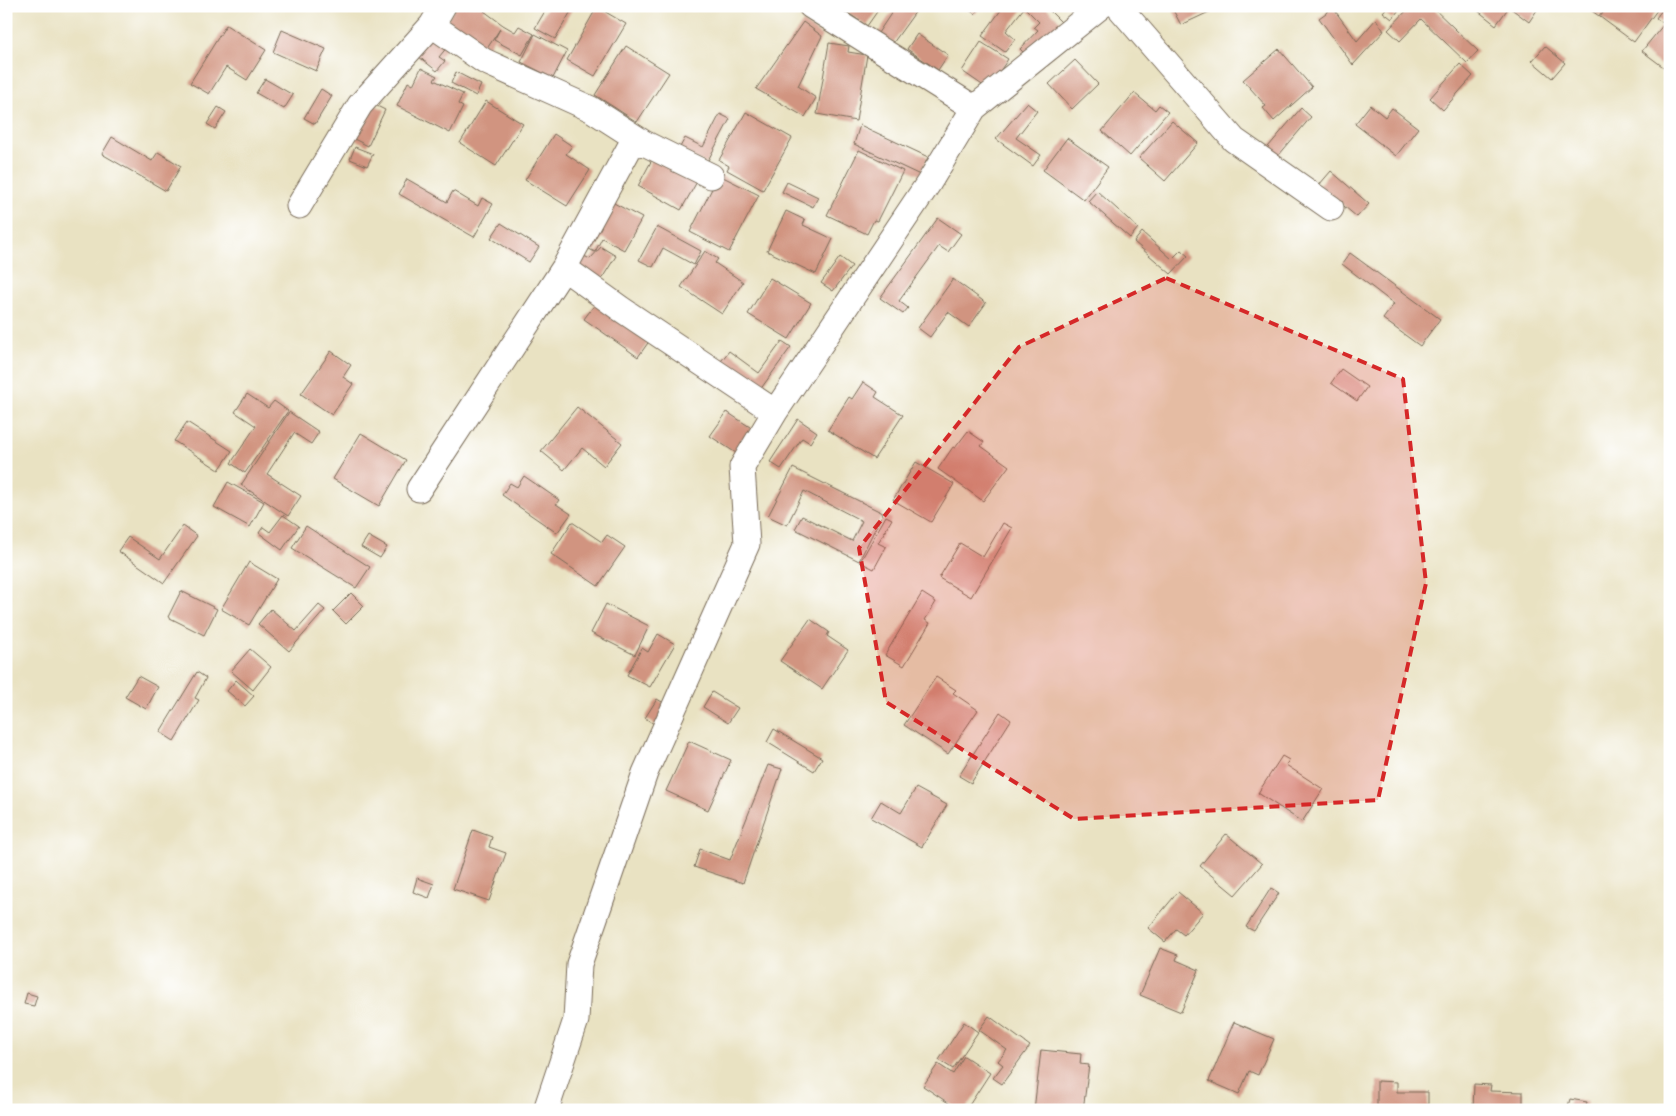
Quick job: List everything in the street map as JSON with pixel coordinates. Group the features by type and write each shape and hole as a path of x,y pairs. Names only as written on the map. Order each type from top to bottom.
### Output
{"street":[{"path":"811,6 974,108"},
{"path":"546,1110 576,1020 579,964 645,773 747,544 742,467 775,412 928,184 974,108 1101,6"},
{"path":"1118,6 1234,140 1332,208"},
{"path":"299,206 360,105 438,16 484,61 591,109 644,143 711,176"},
{"path":"419,489 564,268 631,145 644,143"},
{"path":"564,268 621,309 775,412"}],"highlighted area":[{"path":"1166,278 1403,379 1426,583 1378,800 1074,819 886,702 859,548 1019,347"}],"building":[{"path":"456,6 485,6 484,11 515,32 519,26 534,34 522,55 494,40 500,29 486,50 445,23"},
{"path":"548,6 574,6 555,39 535,28"},
{"path":"853,6 881,6 867,26 848,13"},
{"path":"896,6 909,6 916,11 893,43 878,33"},
{"path":"964,6 981,6 975,14"},
{"path":"1004,6 1022,6 1024,8 1006,31 1015,39 1005,52 982,36"},
{"path":"1028,6 1045,6 1063,24 1029,58 1020,49 1038,30 1034,27 1039,22 1026,9"},
{"path":"1176,6 1222,6 1181,25 1172,8"},
{"path":"1388,6 1402,6 1392,19 1383,12"},
{"path":"1411,6 1431,6 1478,51 1467,63 1421,19 1400,41 1388,30"},
{"path":"1480,6 1532,6 1537,10 1529,22 1509,7 1496,25 1477,10"},
{"path":"1585,6 1606,6 1599,16"},
{"path":"1608,6 1660,6 1634,42 1600,17"},
{"path":"1665,6 1670,6 1670,72 1642,51 1664,24 1656,18"},
{"path":"597,7 626,24 595,76 567,60"},
{"path":"1333,8 1357,41 1376,19 1384,31 1353,65 1319,18"},
{"path":"803,22 822,36 798,86 816,98 805,117 756,89"},
{"path":"226,25 266,50 247,80 226,67 209,94 190,83"},
{"path":"282,30 326,49 316,71 273,52"},
{"path":"430,33 448,46 439,57 445,61 437,71 414,53"},
{"path":"535,34 567,51 553,78 521,62"},
{"path":"917,34 948,55 938,70 907,49"},
{"path":"981,42 1008,59 988,89 962,71"},
{"path":"829,43 849,46 848,52 867,55 856,121 817,114"},
{"path":"626,46 669,73 637,122 595,95"},
{"path":"1545,46 1565,63 1552,78 1532,61"},
{"path":"1279,49 1312,87 1274,121 1263,108 1266,106 1243,80"},
{"path":"1075,60 1098,84 1072,109 1049,84"},
{"path":"1460,64 1473,76 1443,110 1430,98"},
{"path":"421,68 437,76 434,80 463,94 458,104 463,107 450,133 397,106 408,82 413,85"},
{"path":"456,72 481,85 476,96 451,83"},
{"path":"265,79 293,95 284,109 256,93"},
{"path":"321,89 332,96 315,124 304,118"},
{"path":"1134,93 1155,110 1159,105 1168,112 1130,156 1102,131"},
{"path":"486,101 523,124 496,166 460,143"},
{"path":"371,103 385,110 368,146 354,139"},
{"path":"1027,103 1037,111 1016,138 1041,155 1033,166 996,139"},
{"path":"1370,105 1385,117 1392,108 1418,128 1396,156 1355,124"},
{"path":"218,107 226,112 215,129 207,124"},
{"path":"1301,108 1311,117 1273,162 1263,153"},
{"path":"746,112 792,138 763,190 727,170 729,166 719,160"},
{"path":"720,114 730,119 706,164 679,149 685,138 703,147"},
{"path":"1172,121 1198,143 1165,181 1139,158"},
{"path":"860,125 928,157 920,175 854,144"},
{"path":"554,134 572,146 566,154 590,170 567,206 525,180"},
{"path":"112,137 152,161 158,152 181,166 166,191 102,154"},
{"path":"1067,138 1108,167 1084,200 1043,170"},
{"path":"355,147 373,154 367,166 350,159"},
{"path":"859,150 903,171 878,221 874,220 867,234 827,215"},
{"path":"655,154 699,178 681,210 638,186"},
{"path":"1331,171 1369,204 1357,217 1319,185"},
{"path":"719,175 759,195 729,252 690,232"},
{"path":"407,179 447,202 453,191 478,206 482,198 493,204 474,237 399,194"},
{"path":"787,182 818,197 813,207 782,192"},
{"path":"1097,191 1138,228 1130,238 1088,201"},
{"path":"610,201 642,218 624,250 602,238 595,252 585,247"},
{"path":"786,211 805,220 803,225 833,239 816,274 767,251"},
{"path":"938,218 961,234 948,252 939,246 899,301 908,308 903,314 880,298"},
{"path":"501,223 539,247 529,262 491,238"},
{"path":"657,227 701,251 694,265 663,248 653,267 639,260"},
{"path":"1142,232 1172,259 1181,250 1188,256 1171,274 1134,242"},
{"path":"601,247 616,256 601,280 569,265 576,252 590,259"},
{"path":"705,251 718,259 715,263 743,282 722,314 681,287"},
{"path":"1350,253 1440,319 1420,346 1383,319 1394,304 1342,264"},
{"path":"840,257 852,266 833,291 821,283"},
{"path":"770,278 811,303 789,339 748,314"},
{"path":"953,279 986,303 969,327 948,312 930,337 918,328"},
{"path":"596,303 650,340 638,357 584,319"},
{"path":"782,341 791,347 757,394 718,365 729,351 759,373"},
{"path":"331,351 351,365 343,377 353,384 332,415 301,394"},
{"path":"1341,369 1367,387 1357,401 1331,383"},
{"path":"863,382 878,392 875,397 903,415 874,459 828,430 849,397 852,399"},
{"path":"247,394 268,408 274,401 288,411 245,473 231,463 256,426 235,412"},
{"path":"577,407 622,443 604,466 582,448 564,470 541,451"},
{"path":"289,412 319,432 311,444 294,433 267,474 301,496 288,516 241,485"},
{"path":"727,412 753,429 736,453 710,436"},
{"path":"798,419 817,432 810,443 802,438 781,469 770,462"},
{"path":"187,422 232,451 219,470 174,441"},
{"path":"968,431 984,442 981,446 1009,466 983,501 938,469 953,447 955,448"},
{"path":"361,433 406,460 379,506 333,479"},
{"path":"916,462 954,484 931,522 893,500"},
{"path":"793,468 883,513 859,561 795,529 802,516 852,541 862,521 804,491 787,525 768,516"},
{"path":"524,476 559,500 556,504 571,514 557,533 502,495 510,483 517,487"},
{"path":"228,482 264,502 250,527 214,507"},
{"path":"283,515 299,526 282,550 259,533 263,527 270,532"},
{"path":"886,516 892,519 878,543 886,547 874,569 860,562"},
{"path":"572,522 602,542 607,535 625,547 598,586 551,554"},
{"path":"1003,523 1012,528 971,597 939,578 960,543 983,557"},
{"path":"183,526 197,536 164,583 118,551 128,537 160,559"},
{"path":"306,526 370,567 356,588 292,548"},
{"path":"368,536 387,547 380,558 361,547"},
{"path":"249,562 277,579 249,625 221,609"},
{"path":"181,591 217,609 204,635 168,617"},
{"path":"351,593 364,606 346,624 333,611"},
{"path":"922,593 936,602 925,620 930,623 904,666 885,655"},
{"path":"606,604 649,626 635,655 591,633"},
{"path":"319,605 325,610 289,651 258,624 271,609 296,631"},
{"path":"810,619 829,632 827,636 848,650 822,689 780,661"},
{"path":"658,634 675,644 650,687 627,675 642,648 648,652"},
{"path":"250,649 271,667 253,690 231,671"},
{"path":"197,672 206,678 195,698 199,700 174,741 160,732"},
{"path":"138,676 158,687 146,709 125,697"},
{"path":"936,677 956,690 953,693 978,710 948,754 904,725"},
{"path":"236,680 254,696 245,706 227,691"},
{"path":"712,692 738,708 728,723 703,707"},
{"path":"657,699 669,706 657,726 645,718"},
{"path":"1000,712 1011,720 971,783 959,776"},
{"path":"774,729 822,758 814,771 767,742"},
{"path":"689,741 731,760 708,810 666,791"},
{"path":"1282,756 1289,760 1286,765 1323,789 1302,822 1258,793"},
{"path":"768,765 782,769 743,883 694,867 700,849 730,860"},
{"path":"916,788 947,805 922,847 871,818 881,801 901,813"},
{"path":"473,830 492,837 489,847 506,853 489,901 453,889"},
{"path":"1226,834 1262,864 1235,895 1200,866"},
{"path":"417,878 434,884 429,898 413,892"},
{"path":"1271,888 1279,893 1254,931 1246,927"},
{"path":"1178,892 1203,913 1184,935 1176,929 1165,942 1148,928"},
{"path":"1160,948 1178,955 1176,960 1199,970 1181,1012 1140,995"},
{"path":"27,993 37,996 34,1006 24,1004"},
{"path":"989,1016 1030,1046 1002,1084 993,1078 1003,1065 998,1061 1007,1050 979,1030"},
{"path":"964,1022 978,1032 953,1069 939,1060"},
{"path":"1234,1022 1274,1039 1258,1075 1249,1071 1239,1094 1209,1081"},
{"path":"1041,1050 1081,1054 1080,1064 1089,1065 1083,1110 1034,1110"},
{"path":"964,1056 990,1073 966,1110 959,1110 923,1086 938,1064 953,1074"},
{"path":"1377,1081 1397,1082 1397,1092 1428,1092 1428,1110 1377,1110"},
{"path":"1474,1084 1491,1085 1490,1091 1523,1092 1523,1110 1473,1110"},
{"path":"1570,1099 1587,1102 1585,1110 1567,1110"}]}
